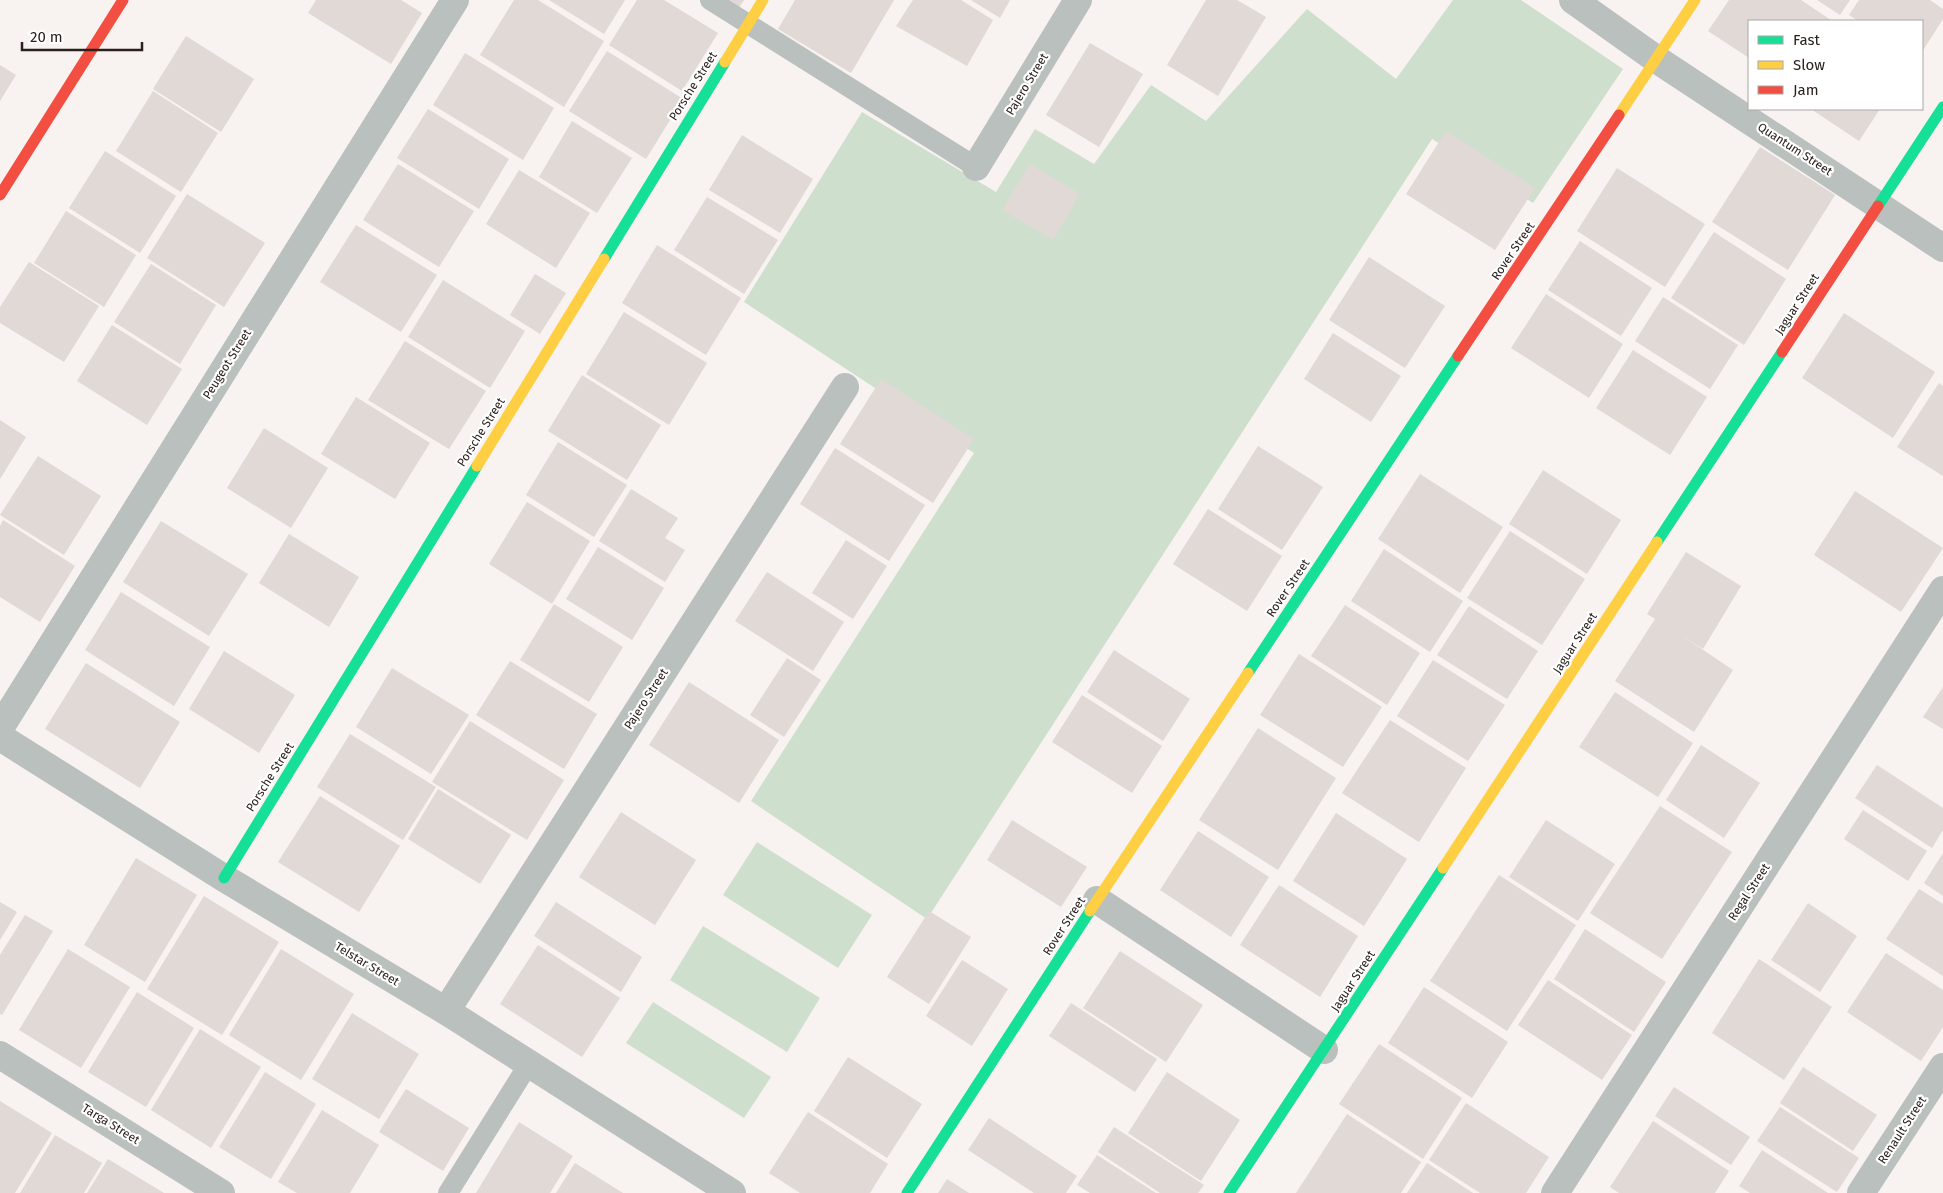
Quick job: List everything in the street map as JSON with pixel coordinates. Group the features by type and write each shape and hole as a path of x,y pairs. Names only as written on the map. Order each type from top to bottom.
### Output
{"street":[{"path":"0,195 122,0"},
{"name":"Peugeot Street","path":"0,728 455,0"},
{"name":"Porsche Street","path":"224,878 763,0"},
{"name":"Pajero Street","path":"976,167 1078,0"},
{"name":"Quantum Street","path":"1573,0 1656,59 1879,204 1943,248"},
{"name":"Rover Street","path":"907,1193 1097,900 1695,0"},
{"name":"Jaguar Street","path":"1229,1193 1943,107"},
{"name":"Pajero Street","path":"446,1012 845,387"},
{"name":"Regal Street","path":"1555,1193 1943,590"},
{"name":"Telstar Street","path":"0,737 224,878 446,1012 732,1193"},
{"path":"1097,900 1324,1050"},
{"name":"Targa Street","path":"0,1055 221,1193"},
{"name":"Renault Street","path":"1861,1193 1943,1067"}],"lane":[{"path":"710,0 976,167"},
{"path":"448,1193 528,1065"}],"green space":[{"path":"1453,0 1521,0 1623,69 1533,203 1432,139 927,919 751,801 974,453 744,302 862,112 996,192 1035,129 1094,164 1151,85 1206,121 1307,9 1396,79"},
{"path":"757,842 872,915 838,968 723,895"},
{"path":"703,926 820,998 787,1052 670,980"},
{"path":"653,1002 771,1077 744,1118 626,1043"}],"building":[{"path":"316,0 401,0 422,13 391,64 308,13"},
{"path":"514,0 538,0 604,41 564,107 480,55"},
{"path":"549,0 625,0 604,34"},
{"path":"637,0 664,0 718,33 682,91 609,45"},
{"path":"716,0 744,0 736,12"},
{"path":"795,0 894,0 851,73 778,29"},
{"path":"913,0 961,0 993,20 967,66 896,26"},
{"path":"971,0 1010,0 1000,18"},
{"path":"1206,0 1237,0 1266,17 1218,96 1167,65"},
{"path":"1729,0 1801,0 1831,20 1748,20 1748,57 1708,31"},
{"path":"1817,0 1850,0 1840,15"},
{"path":"1859,0 1930,0 1943,9 1943,19 1923,50 1923,20 1856,20 1849,15"},
{"path":"186,36 254,79 221,132 153,89"},
{"path":"1090,43 1143,74 1099,147 1046,115"},
{"path":"607,51 683,99 646,159 569,111"},
{"path":"465,53 554,108 523,160 433,105"},
{"path":"0,65 16,75 0,101"},
{"path":"153,91 218,133 181,192 116,151"},
{"path":"428,109 509,159 479,209 397,158"},
{"path":"1812,110 1879,110 1859,141"},
{"path":"572,121 632,158 597,213 539,177"},
{"path":"1446,131 1535,188 1495,250 1406,194"},
{"path":"742,135 813,179 780,233 709,190"},
{"path":"1760,147 1835,195 1788,270 1712,222"},
{"path":"105,151 176,196 140,253 69,208"},
{"path":"398,164 474,211 439,267 363,220"},
{"path":"1030,164 1080,194 1053,240 1002,210"},
{"path":"1617,168 1705,224 1665,287 1577,231"},
{"path":"519,170 590,213 556,268 486,224"},
{"path":"187,194 265,243 224,307 147,258"},
{"path":"707,197 778,240 744,294 674,250"},
{"path":"66,211 136,255 104,307 34,263"},
{"path":"356,225 437,275 401,332 320,282"},
{"path":"1714,232 1786,279 1744,345 1671,298"},
{"path":"1580,241 1652,288 1621,336 1548,290"},
{"path":"657,245 741,298 706,355 622,303"},
{"path":"1369,257 1445,306 1405,368 1329,320"},
{"path":"29,262 99,306 64,362 0,323 0,307"},
{"path":"151,264 216,305 180,364 114,322"},
{"path":"535,274 566,293 540,334 510,315"},
{"path":"443,280 525,331 490,388 408,337"},
{"path":"1546,294 1623,344 1589,398 1511,348"},
{"path":"1663,297 1738,345 1710,389 1635,341"},
{"path":"624,312 707,363 669,425 586,374"},
{"path":"1844,313 1935,372 1893,438 1802,378"},
{"path":"112,325 182,369 147,425 77,381"},
{"path":"1333,333 1401,376 1371,422 1304,379"},
{"path":"405,341 486,391 449,449 368,400"},
{"path":"1633,350 1707,397 1670,455 1596,408"},
{"path":"582,375 661,425 627,480 548,431"},
{"path":"881,379 974,439 933,503 840,444"},
{"path":"1939,383 1943,386 1943,476 1897,447"},
{"path":"356,397 430,443 395,499 321,454"},
{"path":"0,420 26,437 0,479"},
{"path":"264,428 328,468 291,528 227,488"},
{"path":"558,442 627,485 594,537 526,495"},
{"path":"1258,446 1323,487 1282,550 1218,509"},
{"path":"835,448 925,505 889,561 800,504"},
{"path":"38,456 101,496 64,555 0,515"},
{"path":"1543,470 1621,520 1587,574 1509,524"},
{"path":"1420,474 1503,527 1460,593 1378,539"},
{"path":"631,489 678,518 665,538 685,550 665,582 599,541"},
{"path":"1855,491 1943,548 1901,612 1814,555"},
{"path":"527,502 590,541 552,604 489,564"},
{"path":"1208,509 1282,556 1247,611 1173,564"},
{"path":"3,520 75,566 40,622 0,597 0,526"},
{"path":"161,521 248,574 209,636 123,582"},
{"path":"1510,531 1585,579 1542,645 1467,598"},
{"path":"289,534 359,577 329,627 259,583"},
{"path":"846,540 887,566 853,619 812,593"},
{"path":"598,547 664,588 632,640 566,599"},
{"path":"1384,549 1463,601 1430,652 1351,601"},
{"path":"1686,552 1741,586 1703,649 1681,635 1733,670 1694,732 1615,681 1655,619 1647,614"},
{"path":"767,572 844,622 813,671 735,621"},
{"path":"121,592 210,647 174,706 85,650"},
{"path":"554,604 623,647 589,702 520,660"},
{"path":"1345,605 1420,653 1387,705 1311,656"},
{"path":"1469,606 1538,651 1507,699 1437,655"},
{"path":"1114,650 1190,699 1163,741 1087,692"},
{"path":"224,651 295,695 259,753 189,709"},
{"path":"1299,654 1382,707 1343,767 1260,715"},
{"path":"787,658 821,680 784,737 750,715"},
{"path":"1433,660 1505,705 1468,761 1397,716"},
{"path":"510,661 597,714 564,769 476,715"},
{"path":"86,663 180,722 140,788 45,729"},
{"path":"392,668 469,715 431,774 356,727"},
{"path":"689,682 779,740 739,803 649,745"},
{"path":"1943,687 1943,729 1923,717"},
{"path":"1615,692 1693,743 1658,797 1579,747"},
{"path":"1082,695 1162,746 1132,793 1052,742"},
{"path":"1390,720 1466,768 1419,842 1342,793"},
{"path":"470,721 564,780 527,840 432,782"},
{"path":"1258,728 1336,778 1278,870 1199,820"},
{"path":"350,734 436,787 403,840 317,787"},
{"path":"1701,745 1760,783 1724,838 1666,800"},
{"path":"1877,765 1943,808 1943,830 1932,848 1855,798"},
{"path":"438,789 511,835 480,884 408,839"},
{"path":"320,796 400,846 359,912 278,862"},
{"path":"1660,806 1732,852 1662,959 1590,913"},
{"path":"1863,810 1927,851 1908,881 1844,839"},
{"path":"621,812 696,860 655,925 579,877"},
{"path":"1336,813 1407,859 1364,926 1293,881"},
{"path":"1012,820 1087,867 1061,907 987,860"},
{"path":"1546,820 1615,864 1578,921 1509,877"},
{"path":"1198,831 1269,877 1231,937 1160,890"},
{"path":"1943,853 1943,896 1924,883"},
{"path":"136,858 197,895 145,982 84,945"},
{"path":"1499,875 1576,925 1507,1031 1430,981"},
{"path":"1279,885 1358,936 1320,997 1240,945"},
{"path":"1919,889 1943,904 1943,976 1886,939"},
{"path":"204,896 279,942 222,1035 147,989"},
{"path":"0,902 17,912 0,940"},
{"path":"556,902 642,957 621,992 534,936"},
{"path":"1808,903 1857,936 1820,992 1771,960"},
{"path":"929,911 971,937 929,1004 887,977"},
{"path":"25,915 53,931 2,1015 0,1014 0,955"},
{"path":"1585,929 1666,982 1634,1032 1554,979"},
{"path":"538,945 620,998 582,1057 500,1004"},
{"path":"68,949 130,987 81,1068 19,1030"},
{"path":"281,949 354,994 301,1080 229,1035"},
{"path":"1120,951 1203,1005 1166,1062 1083,1008"},
{"path":"1886,953 1943,990 1943,1027 1921,1061 1847,1012"},
{"path":"1759,959 1832,1007 1784,1080 1712,1033"},
{"path":"962,960 1008,989 972,1046 926,1016"},
{"path":"1548,980 1632,1035 1602,1080 1518,1025"},
{"path":"1424,987 1508,1042 1472,1098 1388,1043"},
{"path":"137,992 194,1028 146,1107 88,1072"},
{"path":"1071,1003 1157,1059 1135,1092 1049,1036"},
{"path":"352,1013 419,1054 379,1119 312,1079"},
{"path":"200,1029 261,1067 211,1148 151,1110"},
{"path":"1379,1044 1462,1098 1423,1159 1339,1104"},
{"path":"848,1057 922,1104 887,1158 814,1111"},
{"path":"1803,1067 1877,1115 1853,1151 1780,1103"},
{"path":"265,1072 316,1104 271,1179 219,1147"},
{"path":"1167,1072 1240,1120 1201,1181 1128,1133"},
{"path":"1674,1087 1750,1137 1731,1165 1655,1116"},
{"path":"406,1089 469,1128 443,1171 379,1132"},
{"path":"0,1101 52,1133 15,1193 0,1193"},
{"path":"1466,1103 1549,1157 1526,1193 1480,1193 1429,1160"},
{"path":"1780,1107 1859,1158 1837,1192 1757,1141"},
{"path":"322,1110 379,1145 350,1193 297,1193 278,1182"},
{"path":"808,1112 888,1164 870,1193 800,1193 769,1173"},
{"path":"1347,1114 1421,1162 1401,1193 1296,1193"},
{"path":"989,1118 1077,1176 1066,1193 1034,1193 968,1150"},
{"path":"1653,1121 1729,1171 1715,1193 1619,1193 1610,1187"},
{"path":"519,1122 573,1156 550,1193 476,1193"},
{"path":"1114,1127 1204,1185 1198,1193 1160,1193 1098,1152"},
{"path":"55,1135 102,1163 84,1193 20,1193"},
{"path":"1762,1150 1828,1193 1750,1193 1739,1186"},
{"path":"1097,1155 1156,1193 1090,1193 1077,1185"},
{"path":"108,1159 164,1193 87,1193"},
{"path":"575,1163 623,1193 556,1193"},
{"path":"1427,1163 1473,1193 1407,1193"},
{"path":"947,1179 969,1193 938,1193"}],"traffic: fast":[{"path":"604,259 725,62"},
{"path":"1878,206 1943,107"},
{"path":"1657,542 1782,352"},
{"path":"1248,673 1458,356"},
{"path":"224,878 477,466"},
{"path":"1229,1193 1443,868"},
{"path":"907,1193 1090,911"}],"traffic: slow":[{"path":"725,62 763,0"},
{"path":"1619,115 1695,0"},
{"path":"477,466 604,259"},
{"path":"1443,868 1657,542"},
{"path":"1090,911 1248,673"}],"traffic: jam":[{"path":"0,195 123,0"},
{"path":"1458,356 1619,115"},
{"path":"1782,352 1878,206"}]}
